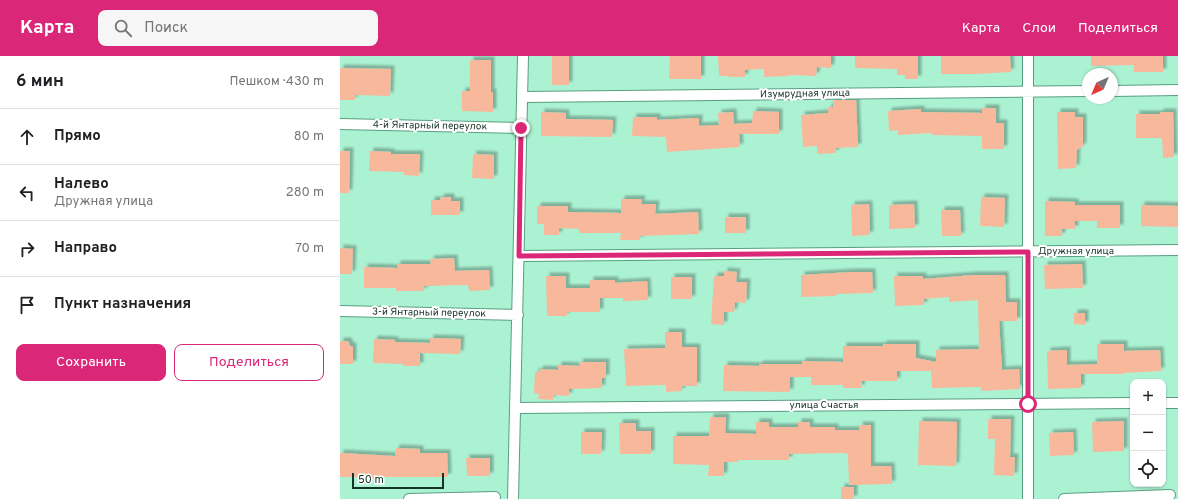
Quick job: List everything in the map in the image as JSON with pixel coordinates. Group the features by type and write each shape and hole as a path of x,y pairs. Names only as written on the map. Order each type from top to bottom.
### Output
{"street":[{"path":"513,499 523,56"},
{"path":"1028,56 1028,499"},
{"path":"1118,91 1178,90"},
{"name":"Изумрудная улица","path":"523,97 1082,91"},
{"name":"4-й Янтарный переулок","path":"340,124 521,128"},
{"name":"Дружная улица","path":"519,256 1178,250"},
{"name":"3-й Янтарный переулок","path":"340,311 518,315"},
{"path":"1166,403 1178,402"},
{"name":"улица Счастья","path":"515,408 1130,403"},
{"path":"1064,499 1170,495"},
{"path":"408,499 495,497"}],"building":[{"path":"552,56 569,56 569,85 552,85"},
{"path":"670,56 701,56 701,79 669,79"},
{"path":"718,56 831,56 831,68 817,67 816,76 789,75 764,77 764,69 745,70 745,77 719,76"},
{"path":"855,56 918,56 918,79 905,79 905,75 897,75 897,69 855,68"},
{"path":"941,56 1010,56 1011,72 941,74"},
{"path":"1091,56 1163,56 1163,72 1134,72 1134,65 1091,66"},
{"path":"470,60 491,60 491,92 493,92 493,112 462,111 462,91 470,91"},
{"path":"340,68 391,69 390,96 355,95 355,100 340,100"},
{"path":"833,100 856,100 858,147 836,148 836,153 817,154 817,146 803,147 801,115 828,113 828,107 833,107"},
{"path":"982,108 996,108 996,123 1004,123 1004,149 982,149 982,136 932,135 932,133 898,135 898,130 889,131 888,111 921,109 921,112 982,113"},
{"path":"753,111 779,112 779,134 739,134 740,147 667,152 666,137 632,136 633,117 657,117 657,120 699,118 699,126 719,125 718,113 733,112 734,124 752,123"},
{"path":"541,112 566,113 566,119 613,120 612,137 541,136"},
{"path":"1057,112 1075,112 1075,117 1083,117 1083,146 1077,150 1076,168 1058,169"},
{"path":"1160,112 1173,112 1174,157 1163,158 1162,138 1136,138 1136,114 1160,114"},
{"path":"340,151 350,151 349,193 340,193"},
{"path":"370,151 391,152 391,154 420,154 419,176 404,175 404,172 369,171"},
{"path":"473,154 494,155 494,179 472,178"},
{"path":"441,197 451,197 451,201 460,201 460,215 431,215 431,200 440,200"},
{"path":"981,197 1005,198 1004,227 980,226"},
{"path":"621,199 642,199 641,204 656,204 655,214 698,212 699,234 640,236 640,240 620,240 621,233 579,233 579,229 559,228 559,235 544,235 544,224 537,224 537,206 568,206 568,212 621,213"},
{"path":"1045,201 1075,202 1075,205 1120,205 1120,228 1097,228 1097,221 1075,221 1075,229 1062,229 1062,236 1045,236"},
{"path":"869,204 870,235 852,236 851,205"},
{"path":"914,204 915,228 889,229 889,205"},
{"path":"1141,205 1178,206 1178,227 1141,226"},
{"path":"941,210 960,210 961,236 942,236"},
{"path":"725,217 746,217 746,233 725,233"},
{"path":"340,248 353,249 352,274 340,274"},
{"path":"454,258 455,271 489,270 490,290 469,291 468,285 424,286 424,291 396,291 396,288 364,288 364,267 397,268 397,264 431,264 430,259"},
{"path":"1082,264 1083,288 1045,289 1044,265"},
{"path":"724,271 737,272 736,282 747,282 746,303 735,302 734,312 724,312 724,325 711,324 714,276 724,276"},
{"path":"872,272 873,293 801,297 801,275"},
{"path":"974,275 1005,275 1006,302 1017,302 1017,321 999,321 1002,370 1019,369 1020,389 981,391 981,387 932,388 931,371 897,371 897,381 862,381 861,388 843,388 843,385 811,385 811,377 790,377 790,392 723,391 724,365 759,366 759,364 802,364 802,361 843,362 843,346 916,344 916,358 936,362 936,350 979,349 978,300 949,302 949,297 924,299 924,305 895,306 894,276 923,276 923,279"},
{"path":"546,276 566,276 566,288 590,288 590,280 615,280 615,283 647,281 648,300 623,301 623,298 600,298 600,312 567,312 567,316 547,316"},
{"path":"671,277 692,277 692,299 671,299"},
{"path":"1074,313 1085,313 1085,325 1074,324"},
{"path":"665,332 682,332 682,347 697,347 697,386 682,386 682,391 666,392 666,385 626,386 624,349 665,348"},
{"path":"430,338 461,339 460,354 420,353 420,366 373,363 374,339 395,340 395,342 430,343"},
{"path":"340,341 348,341 350,346 353,346 353,364 340,364"},
{"path":"1097,344 1124,344 1124,351 1160,350 1161,371 1124,374 1081,374 1081,388 1048,389 1047,351 1067,350 1067,365 1097,364"},
{"path":"579,362 606,362 606,378 602,378 602,388 569,389 569,396 553,395 553,400 538,399 539,394 534,393 535,372 539,372 540,369 558,370 558,365 580,366"},
{"path":"710,417 726,417 725,433 756,434 756,422 769,422 769,427 798,427 798,422 810,422 810,427 835,427 835,430 860,430 859,425 871,425 871,466 891,466 892,484 849,485 848,454 843,453 789,454 789,460 738,460 738,462 724,462 724,476 708,476 709,465 673,464 673,436 709,436"},
{"path":"988,419 1011,419 1010,457 1015,457 1014,476 994,475 995,439 988,439"},
{"path":"919,421 957,422 956,466 918,465"},
{"path":"1124,421 1124,451 1093,452 1092,422"},
{"path":"619,423 636,423 636,431 651,431 651,454 620,454"},
{"path":"581,432 602,432 601,454 581,454"},
{"path":"1073,432 1074,455 1050,456 1049,433"},
{"path":"396,448 420,449 420,453 447,453 448,477 381,477 381,479 340,477 340,453 395,456"},
{"path":"466,458 490,458 490,476 467,476"},
{"path":"841,487 854,487 854,499 841,499"}],"route":[{"path":"521,128 519,256 1028,252 1028,404"}]}
